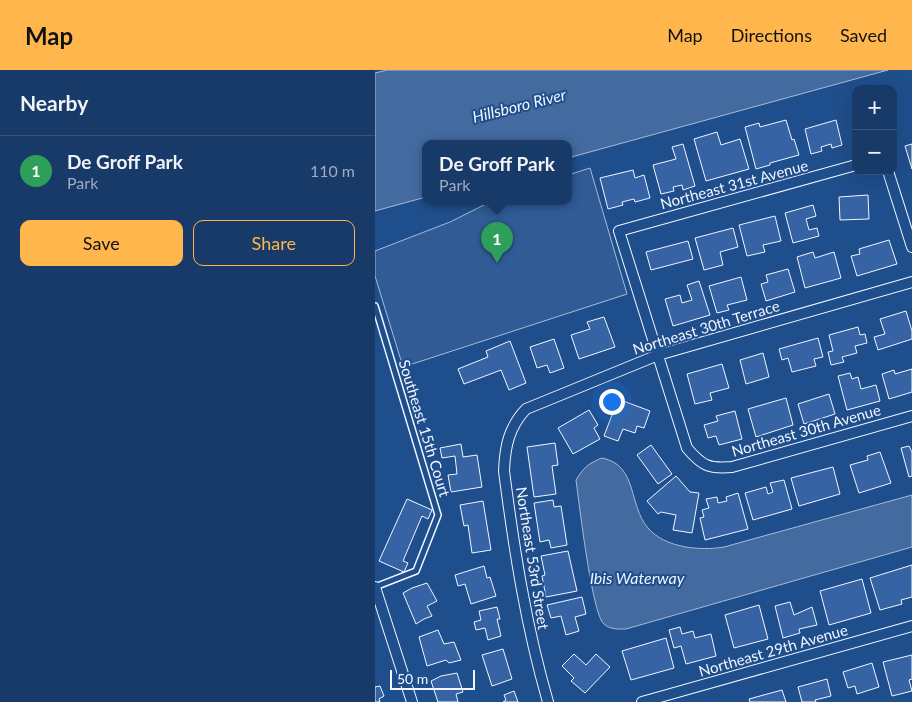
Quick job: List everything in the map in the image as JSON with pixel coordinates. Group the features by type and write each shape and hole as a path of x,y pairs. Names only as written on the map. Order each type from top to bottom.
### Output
{"street":[{"name":"Northeast 31st Avenue","path":"658,355 619,231 852,167"},
{"path":"890,175 912,247"},
{"name":"Northeast 30th Terrace","path":"516,419 526,409 658,355 912,282"},
{"name":"Northeast 30th Avenue","path":"658,355 687,448 697,461 707,466 718,468 732,467 912,416"},
{"name":"Northeast 53rd Street","path":"516,419 508,435 504,471 523,597 538,668 548,702"},
{"path":"376,592 412,702"},
{"name":"Northeast 29th Avenue","path":"642,702 912,626"},
{"path":"680,692 683,702"}],"lane":[{"name":"Southeast 15th Court","path":"375,306 438,515 416,572 376,592"}],"shaded area":[{"path":"590,168 627,294 403,367 375,276 375,251 450,222 484,205 572,205 572,174"}],"water":[{"name":"Hillsboro River","path":"387,70 888,70 572,157 572,140 422,140 422,198 375,211 375,73"},
{"name":"Ibis Waterway","path":"602,458 613,462 622,469 631,487 637,508 648,528 655,535 673,544 704,549 724,547 912,495 912,547 626,629 612,628 604,624 599,616 595,601 576,480 587,466"}],"building":[{"path":"786,120 799,155 756,169 745,127 759,123 760,127"},
{"path":"836,120 842,145 832,148 831,144 821,147 822,151 811,154 805,129"},
{"path":"717,132 721,145 740,139 749,169 706,181 694,139"},
{"path":"683,144 695,186 683,190 682,185 673,187 674,191 661,194 653,165 676,159 672,147"},
{"path":"912,144 912,169 905,146"},
{"path":"633,170 635,178 644,175 650,198 635,202 634,199 622,202 623,205 608,209 600,178"},
{"path":"868,195 869,219 840,220 839,197"},
{"path":"813,205 816,216 806,219 809,230 817,228 819,236 793,243 785,213"},
{"path":"775,216 781,241 763,245 765,252 747,256 739,225"},
{"path":"733,228 738,247 720,252 723,265 704,270 695,238"},
{"path":"889,240 897,264 857,276 851,256 860,254 859,249"},
{"path":"688,241 693,259 651,270 646,252"},
{"path":"813,252 815,258 834,252 841,278 805,288 797,257"},
{"path":"788,269 795,292 766,301 761,284 768,282 766,275"},
{"path":"741,277 747,300 727,305 729,310 717,313 709,286"},
{"path":"699,281 710,315 673,326 665,299 680,295 682,303 692,300 687,285"},
{"path":"906,311 912,331 912,339 878,350 874,337 885,334 880,319"},
{"path":"604,317 615,347 579,359 571,335 590,329 587,322"},
{"path":"858,327 860,335 865,334 867,343 855,346 857,353 842,357 844,362 831,365 828,352 833,351 829,335"},
{"path":"818,338 823,357 814,359 816,366 792,372 788,358 782,360 779,349"},
{"path":"554,339 564,368 550,373 547,365 537,368 530,347"},
{"path":"510,341 526,383 509,390 501,370 464,384 458,369 488,357 486,351"},
{"path":"763,353 769,377 746,384 740,360"},
{"path":"722,364 729,388 710,393 712,400 695,404 687,374"},
{"path":"912,369 912,392 889,399 882,374 894,370 895,374"},
{"path":"850,373 852,379 858,377 861,389 876,385 880,401 847,410 838,376"},
{"path":"829,394 835,414 804,424 798,404"},
{"path":"786,398 793,425 756,437 748,409"},
{"path":"618,399 650,411 644,428 637,426 635,433 623,429 618,441 604,436"},
{"path":"589,410 598,425 594,428 600,439 573,454 558,428"},
{"path":"735,411 742,439 719,445 716,436 708,438 704,425 718,421 716,416"},
{"path":"555,443 558,465 552,466 556,494 534,497 527,447"},
{"path":"461,444 463,457 477,455 482,487 451,492 448,475 457,474 455,456 442,458 440,448"},
{"path":"651,445 672,474 658,484 637,455"},
{"path":"909,446 912,452 912,476 909,477 901,448"},
{"path":"880,452 891,483 859,493 850,465 868,460 867,456"},
{"path":"833,467 840,494 799,506 791,478"},
{"path":"676,476 690,492 699,493 692,533 673,530 676,515 661,512 658,514 647,501"},
{"path":"784,480 792,509 753,520 745,493 766,487 768,494 773,492 770,483"},
{"path":"738,493 748,529 705,540 700,518 704,517 702,510 709,508 706,499 717,497 718,503 727,501 726,497"},
{"path":"407,499 432,510 428,519 422,516 403,561 408,563 404,572 379,561"},
{"path":"553,500 554,507 561,506 567,545 551,548 549,540 540,542 534,503"},
{"path":"483,501 491,550 472,553 468,525 464,526 460,505"},
{"path":"568,551 577,591 546,597 542,576 545,575 541,556"},
{"path":"912,565 912,597 901,600 902,604 880,610 870,578"},
{"path":"484,566 487,578 490,577 496,596 471,604 465,584 458,586 455,575"},
{"path":"862,579 871,613 829,625 820,591"},
{"path":"427,583 437,601 427,606 432,616 416,624 403,593"},
{"path":"582,597 586,614 575,617 579,631 566,635 561,616 551,618 547,605"},
{"path":"790,602 794,615 812,607 817,625 799,629 800,633 783,638 775,606"},
{"path":"759,605 768,639 734,648 725,615"},
{"path":"497,607 500,619 497,619 501,636 488,640 485,628 476,630 474,622 481,620 479,611"},
{"path":"680,627 682,634 693,631 695,638 711,634 716,656 686,664 681,646 674,648 669,630"},
{"path":"438,630 444,644 454,642 461,660 449,663 446,660 427,666 419,637"},
{"path":"666,638 674,668 631,680 622,651"},
{"path":"503,649 512,679 492,686 482,655"},
{"path":"574,654 586,665 596,654 610,667 585,693 571,681 574,678 562,666"},
{"path":"912,655 912,679 909,680 912,691 892,696 883,662"},
{"path":"872,663 879,687 857,694 855,686 848,688 843,672"},
{"path":"457,673 463,692 456,694 458,702 438,702 431,681 441,676"},
{"path":"827,679 831,696 815,700 816,702 802,702 798,687"},
{"path":"380,686 384,696 379,699 380,702 375,702 375,687"},
{"path":"782,690 786,702 750,702 749,699"},
{"path":"514,691 518,702 503,702 506,700 504,695"}],"place":[{"name":"De Groff Park","path":"497,263"}]}
